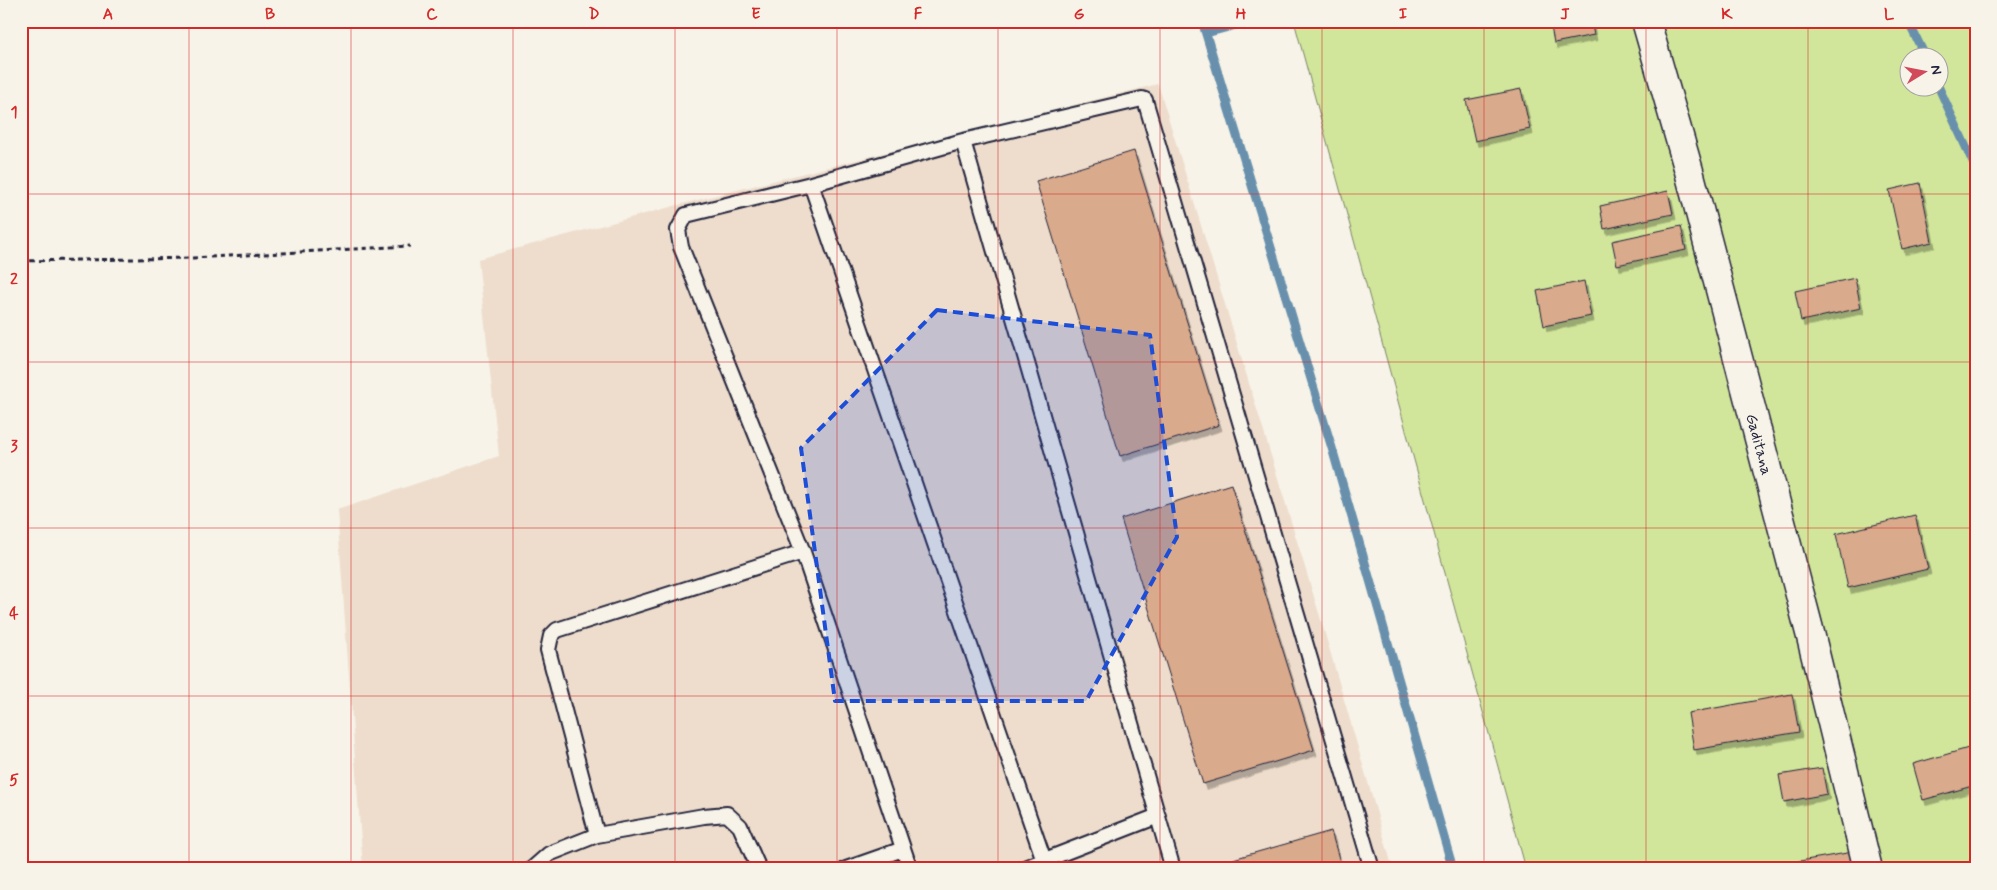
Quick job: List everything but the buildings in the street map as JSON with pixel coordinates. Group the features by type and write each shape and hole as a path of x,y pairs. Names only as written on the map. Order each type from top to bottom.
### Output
{"street":[{"name":"Gaditana","path":"1646,21 1691,181 1777,508 1868,869"}],"lane":[{"path":"910,869 802,552 682,247 678,230 686,215 811,184 963,141 1142,99 1145,100 1372,869"},
{"path":"963,141 1173,869"},
{"path":"811,184 1045,865"},
{"path":"597,835 548,650 551,636 557,630 802,552"},
{"path":"532,869 549,854 597,835 704,816 727,814 740,826 759,869"},
{"path":"1022,869 1045,865 1158,816"},
{"path":"846,869 903,849"}],"path":[{"path":"21,262 193,258 410,246"}],"highlighted area":[{"path":"937,310 1150,335 1177,537 1086,701 835,701 801,448"}],"shaded area":[{"path":"1158,84 1321,620 1393,869 363,869 337,510 499,456 478,259 678,205"}],"green space":[{"path":"1294,21 1976,21 1976,869 1526,869"}],"waterway":[{"path":"1202,21 1332,448 1453,869"},
{"path":"1206,33 1251,21"},
{"path":"1908,21 1921,48"},
{"path":"1944,98 1976,169"}]}
